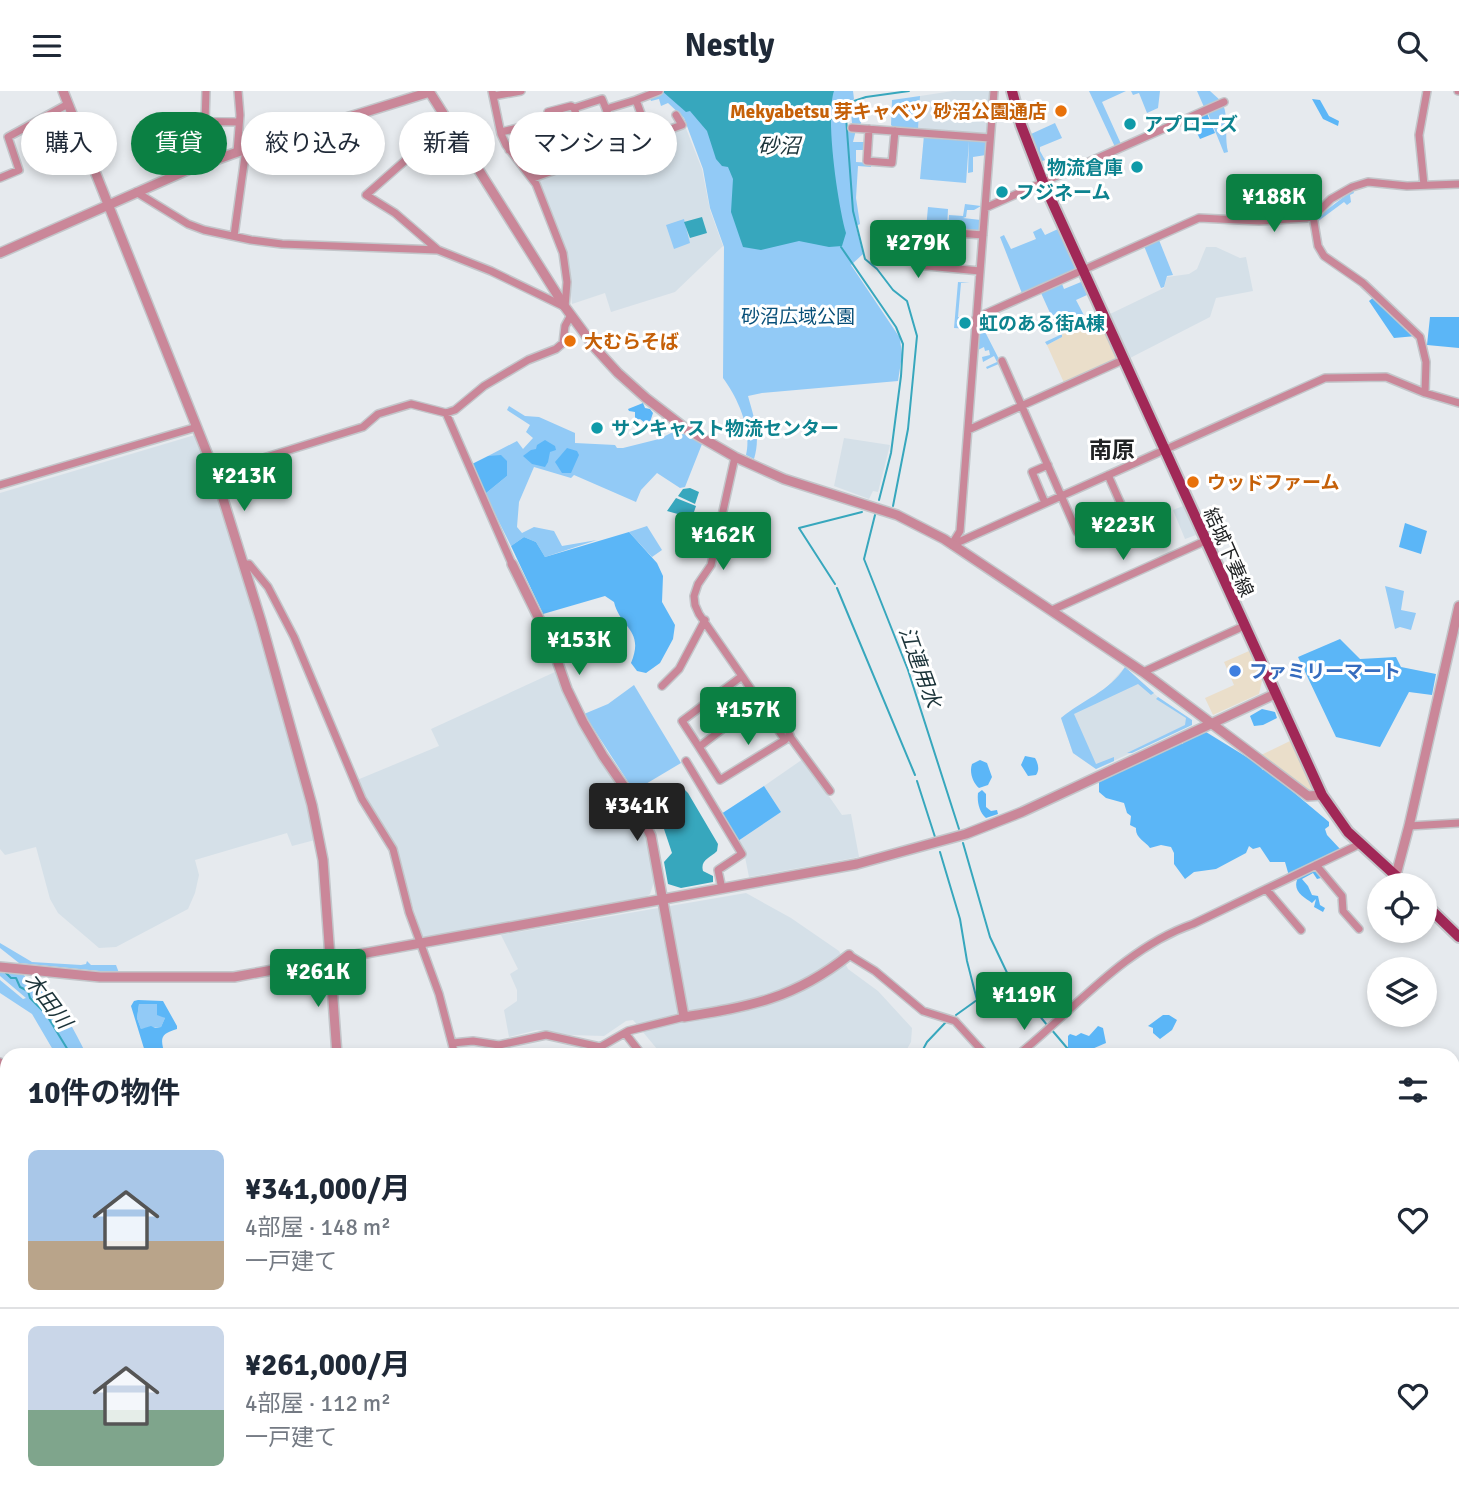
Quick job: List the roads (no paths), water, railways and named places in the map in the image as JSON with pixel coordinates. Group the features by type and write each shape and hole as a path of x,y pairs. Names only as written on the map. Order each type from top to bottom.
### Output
{"main road":[{"name":"結城下妻線","path":"1012,91 1021,125 1043,182 1322,795 1340,822 1392,873"},
{"path":"1437,916 1459,937"}],"street":[{"path":"63,91 215,473 244,564 312,805 323,860 337,1048"},
{"path":"205,112 206,91"},
{"path":"234,236 241,151 238,91"},
{"path":"509,150 501,132 493,94 520,91"},
{"path":"952,545 960,531 994,91"},
{"path":"1424,185 1419,135 1427,91"},
{"path":"366,112 430,92 443,112"},
{"path":"606,109 659,92"},
{"path":"548,112 570,106 574,108 602,99 607,112"},
{"path":"636,100 640,112"},
{"path":"985,208 1224,102"},
{"path":"0,179 19,170 8,137 68,104"},
{"path":"574,108 575,112"},
{"path":"677,116 684,124 677,127"},
{"path":"227,122 239,122"},
{"path":"852,128 990,138"},
{"path":"869,129 867,161 892,163 895,131"},
{"path":"501,132 509,130"},
{"path":"0,253 136,192 241,151"},
{"path":"399,166 366,195 395,213 438,250 491,271 568,311"},
{"path":"482,175 568,311 618,373 685,428 735,457 784,479 897,515 922,527 1143,672 1308,796 1322,795"},
{"path":"215,473 363,427 378,414 411,404 446,414 463,406 484,386 563,344 568,311 563,253 530,175"},
{"path":"533,178 541,175"},
{"path":"976,318 1199,218 1259,221 1312,216 1331,199 1352,187 1368,182 1407,186 1459,184"},
{"path":"136,192 188,224 234,236 282,244 438,250"},
{"path":"1312,216 1318,246 1324,255 1363,283 1420,337 1426,362 1424,393"},
{"path":"980,271 916,265 918,230 983,235"},
{"path":"968,430 1123,360"},
{"path":"1002,362 1077,532"},
{"path":"952,545 1325,378 1386,377 1424,393 1459,403"},
{"path":"446,414 512,564 551,643 567,689 583,722 651,836 684,1017"},
{"path":"0,485 197,427"},
{"path":"735,457 711,565 698,584 694,596 695,605 785,740 720,780 682,721 741,676"},
{"path":"1045,503 1032,473 1048,465"},
{"path":"1108,475 1128,520"},
{"path":"1052,610 1205,541"},
{"path":"244,564 250,564 268,587 294,637 362,799 393,849 410,912 439,994 454,1048"},
{"path":"1396,873 1409,826 1459,606"},
{"path":"662,686 679,669 705,620"},
{"path":"1143,672 1244,626"},
{"path":"0,967 100,977 234,977 857,865 976,831 1055,798 1275,694"},
{"path":"699,747 759,701"},
{"path":"776,727 786,726 830,791"},
{"path":"686,761 742,854 718,870 722,889"},
{"path":"1409,826 1459,823"},
{"path":"1027,1048 1052,1028 1092,988 1171,931 1193,924 1360,844"},
{"path":"1316,865 1342,896 1343,911 1359,929"},
{"path":"1266,889 1301,930"},
{"path":"453,1043 473,1041 499,1045 547,1035 600,1047 625,1033 684,1017 768,1001 806,985 849,955 875,971 923,1011 955,1021 980,1048"},
{"path":"625,1033 637,1048"}],"water":[{"name":"砂沼","path":"662,91 834,91 832,140 839,203 846,233 842,246 829,247 799,241 761,250 743,247 731,212 733,179 728,167 722,166 716,159 707,131 690,111 686,112"},
{"path":"702,217 707,233 690,238 684,222"},
{"path":"690,488 699,492 695,504 678,496 683,489"},
{"path":"676,498 696,506 692,518 667,511"},
{"path":"676,787 682,787 688,793 718,844 717,851 702,867 703,871 713,876 713,882 681,888 668,884 664,862 672,853 656,805 659,799"}],"waterway":[{"path":"844,118 847,108 854,101 909,91"},
{"path":"846,117 853,211 865,259 877,269 893,290 907,301 917,336 908,429 893,506"},
{"name":"江連用水","path":"841,247 896,327 903,344 891,453 879,500"},
{"path":"835,584 799,528 862,512"},
{"name":"江連用水","path":"875,515 864,559 908,670 959,829"},
{"path":"837,588 915,775"},
{"path":"917,781 935,837"},
{"name":"江連用水","path":"963,843 990,937 1010,979 1047,1025"},
{"path":"940,852 960,919 977,1000 956,1015"},
{"name":"木田川","path":"5,972 11,978 16,978 20,987 28,991 30,998 46,1014 67,1048"},
{"path":"924,1048 946,1022"},
{"name":"江連用水","path":"1051,1029 1067,1048"}],"place":[{"name":"Mekyabetsu 芽キャベツ 砂沼公園通店","path":"1061,111"},
{"name":"アプローズ","path":"1130,124"},
{"name":"物流倉庫","path":"1137,167"},
{"name":"フジネーム","path":"1002,192"},
{"name":"虹のある街A棟","path":"965,323"},
{"name":"大むらそば","path":"570,341"},
{"name":"サンキャスト物流センター","path":"597,428"},
{"name":"ウッドファーム","path":"1193,482"},
{"name":"ファミリーマート","path":"1235,671"}],"district":[{"name":"南原","path":"1112,450"}],"park label":[{"name":"砂沼広域公園","path":"798,316"}]}
